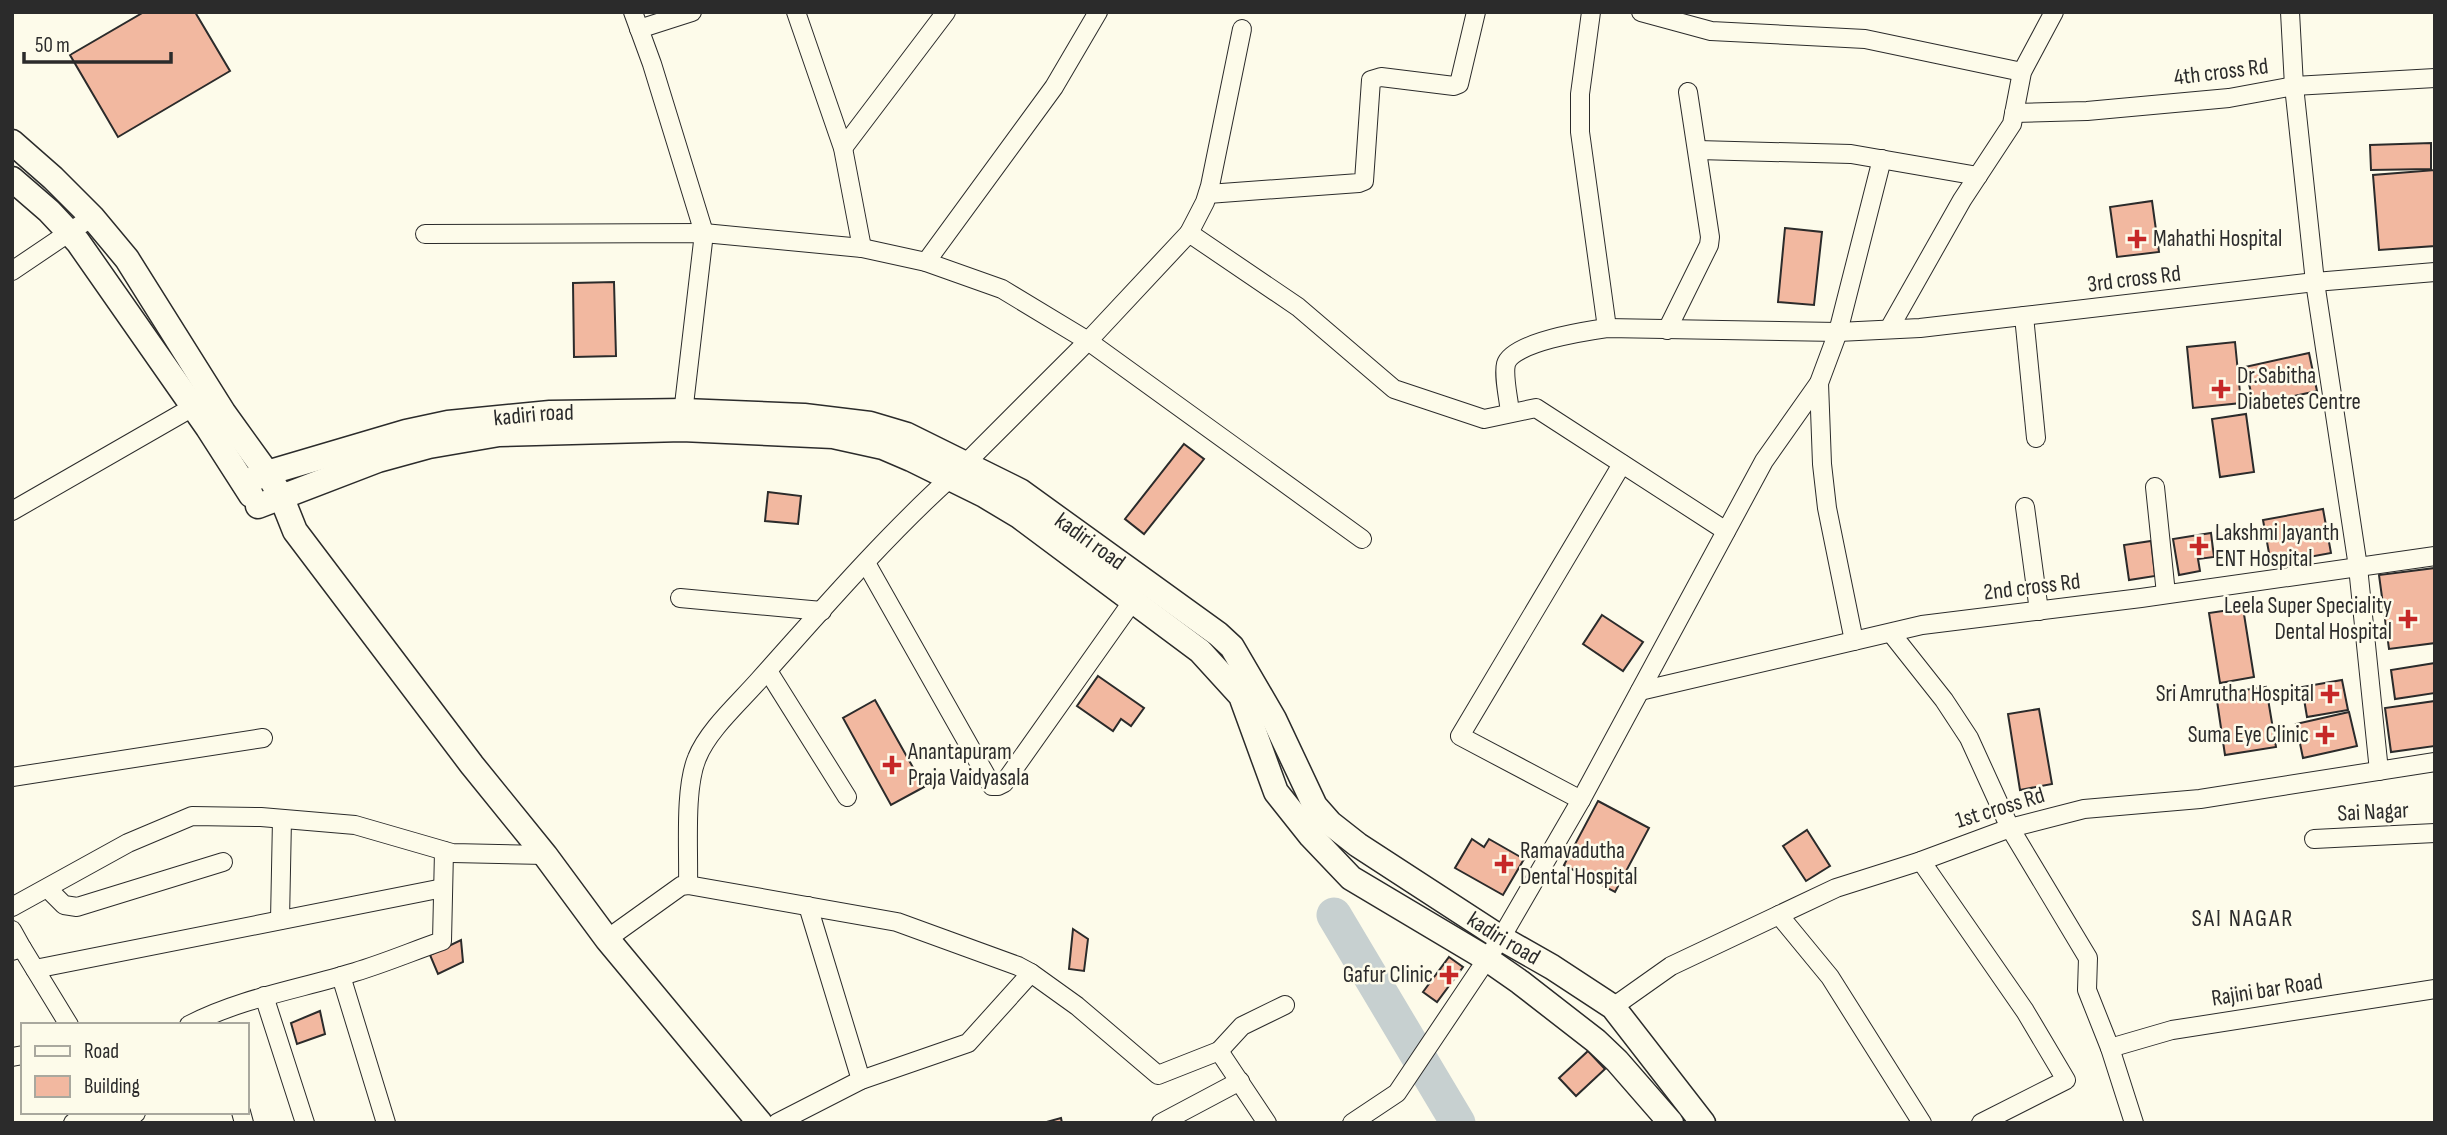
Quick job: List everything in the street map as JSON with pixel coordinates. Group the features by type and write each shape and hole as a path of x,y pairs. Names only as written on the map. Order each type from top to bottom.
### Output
{"main road":[{"path":"12,142 92,217 127,259 223,412 281,496 295,530 607,939 760,1123"},
{"path":"12,179 49,211 91,259 258,506 295,530"},
{"name":"kadiri road","path":"244,483 384,438 448,423 550,413 683,420"},
{"name":"kadiri road","path":"258,506 378,460 499,433 683,420 804,416 870,424 907,435 958,471 984,495 1019,516 1200,651 1241,696 1276,792 1311,836 1351,877 1487,959 1596,1041 1671,1123"},
{"name":"kadiri road","path":"958,471 1020,491 1218,634 1232,647 1274,719 1315,806 1329,822 1358,845 1613,1007 1703,1123"}],"street":[{"path":"683,420 704,233 652,64 636,21 692,12"},
{"path":"796,12 843,148 862,248"},
{"path":"843,148 946,12"},
{"path":"926,262 1054,87 1098,12"},
{"path":"1208,194 1364,181 1371,80 1381,78 1454,86 1459,84 1476,12"},
{"path":"1591,12 1580,93 1580,132 1607,328"},
{"path":"1641,12 1711,31 1865,39 2022,72"},
{"path":"1889,329 1978,176 2012,124 2022,72 2054,12"},
{"path":"2290,12 2294,86 2315,282 2358,567 2379,771"},
{"path":"688,884 691,777 697,756 713,732 866,563 1088,341 1189,233 1208,194 1242,29"},
{"name":"4th cross Rd","path":"2014,113 2087,111 2229,98 2294,86 2435,78"},
{"path":"1667,330 1709,245 1710,237 1689,92"},
{"path":"1698,150 1851,154 1978,176"},
{"path":"1352,1123 1397,1093 1502,938 1581,800 1765,461 1819,383 1838,332 1882,159"},
{"path":"12,271 92,217"},
{"path":"425,234 704,233 862,248 926,262 1002,289 1088,341 1362,539"},
{"path":"1189,233 1298,307 1394,389 1484,419 1536,408 1726,531"},
{"name":"3rd cross Rd","path":"1510,414 1506,365 1510,356 1516,351 1587,331 1607,328 1838,332 1889,329 2315,282 2435,272"},
{"path":"2024,316 2036,438"},
{"path":"1819,383 1822,464 1827,508 1854,641"},
{"path":"12,511 193,407"},
{"path":"1581,800 1460,736 1622,464"},
{"path":"2155,486 2166,594"},
{"path":"2025,507 2039,611"},
{"name":"2nd cross Rd","path":"1640,691 1922,625 2435,556"},
{"path":"866,563 992,786 1004,783 1132,601"},
{"path":"680,598 822,611"},
{"path":"1891,633 1944,700 1969,738 2010,828 2088,958 2087,990 2134,1123"},
{"path":"768,671 847,797"},
{"path":"12,777 263,738"},
{"name":"1st cross Rd","path":"1613,1007 1671,966 1836,888 1921,861 2010,828 2084,809 2200,799 2435,762"},
{"path":"12,907 128,843 191,816 355,825 452,853 545,855"},
{"path":"281,920 282,819"},
{"name":"Sai Nagar","path":"2314,839 2435,833"},
{"path":"210,1020 264,996 341,976 442,941 443,851"},
{"path":"1921,861 2025,1011 2066,1080 1981,1123"},
{"path":"48,889 64,905 77,908 223,862"},
{"path":"607,939 681,886 688,884 897,922 1031,973 1077,1006 1158,1075 1219,1051 1242,1026 1285,1005"},
{"path":"35,969 443,888"},
{"path":"808,906 861,1080"},
{"path":"1779,915 1830,977 1922,1123"},
{"path":"12,930 17,949 35,969 68,1023"},
{"path":"777,1123 861,1080 968,1043 1031,973"},
{"path":"341,976 386,1123"},
{"name":"Rajini bar Road","path":"2109,1048 2172,1030 2435,989"},
{"path":"264,996 305,1123"},
{"path":"1219,1051 1267,1123"},
{"path":"1161,1123 1240,1081"},
{"path":"73,1123 125,1114"}],"building":[{"path":"144,12 195,12 230,71 118,137 70,55"},
{"path":"2431,143 2431,169 2371,170 2370,145"},
{"path":"2435,170 2435,246 2379,250 2373,175"},
{"path":"2152,201 2159,252 2117,257 2110,207"},
{"path":"1785,228 1822,232 1814,305 1778,302"},
{"path":"614,282 616,356 574,357 573,283"},
{"path":"2235,342 2241,403 2193,408 2187,347"},
{"path":"2309,353 2317,391 2254,405 2245,367"},
{"path":"2246,414 2254,472 2220,477 2212,419"},
{"path":"1184,444 1204,459 1144,534 1125,519"},
{"path":"768,492 801,496 798,524 765,521"},
{"path":"2323,509 2331,553 2271,564 2263,520"},
{"path":"2211,533 2214,557 2198,559 2200,571 2179,575 2173,539"},
{"path":"2151,541 2155,576 2129,580 2124,545"},
{"path":"2435,568 2435,643 2389,649 2379,575"},
{"path":"2243,608 2254,677 2220,683 2209,613"},
{"path":"1602,615 1643,642 1623,671 1583,644"},
{"path":"2435,663 2435,693 2395,699 2391,670"},
{"path":"1098,676 1144,708 1131,726 1121,719 1113,731 1077,706"},
{"path":"2342,680 2348,710 2307,717 2302,687"},
{"path":"2266,687 2276,747 2225,755 2216,694"},
{"path":"875,700 924,787 891,805 843,718"},
{"path":"2435,701 2435,746 2391,752 2385,708"},
{"path":"2039,709 2052,784 2020,790 2008,714"},
{"path":"2349,712 2357,746 2303,758 2296,724"},
{"path":"1598,801 1649,828 1615,892 1564,865"},
{"path":"1807,830 1830,866 1806,881 1783,846"},
{"path":"1472,839 1484,847 1489,839 1524,859 1503,895 1455,868"},
{"path":"1073,929 1088,939 1084,971 1069,969"},
{"path":"461,940 463,962 438,974 430,955"},
{"path":"1449,957 1463,967 1437,1002 1423,992"},
{"path":"320,1011 325,1034 297,1044 291,1023"},
{"path":"1588,1051 1605,1069 1576,1096 1559,1078"},
{"path":"1061,1118 1062,1123 1043,1123"}],"waterway":[{"path":"1334,915 1458,1123"}],"place":[{"name":"Mahathi Hospital","path":"2137,239"},
{"name":"Dr.Sabitha Diabetes Centre","path":"2221,389"},
{"name":"Lakshmi Jayanth ENT Hospital","path":"2199,546"},
{"name":"Leela Super Speciality Dental Hospital","path":"2408,619"},
{"name":"Sri Amrutha Hospital","path":"2330,694"},
{"name":"Suma Eye Clinic","path":"2325,735"},
{"name":"Anantapuram Praja Vaidyasala","path":"892,765"},
{"name":"Ramavadutha Dental Hospital","path":"1504,864"},
{"name":"Gafur Clinic","path":"1449,975"}],"district":[{"name":"SAI NAGAR","path":"2243,918"}]}
